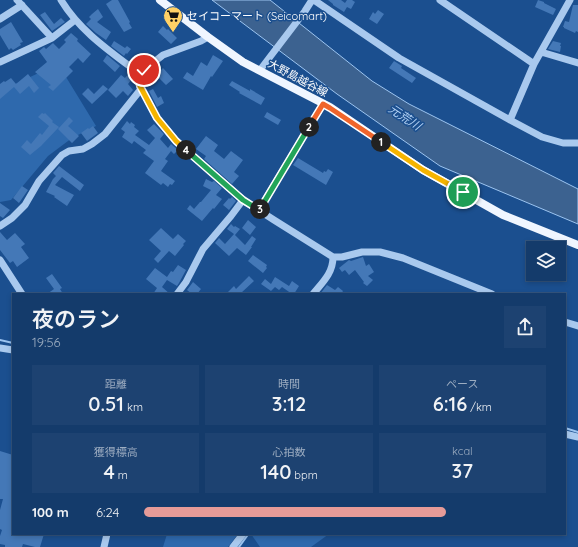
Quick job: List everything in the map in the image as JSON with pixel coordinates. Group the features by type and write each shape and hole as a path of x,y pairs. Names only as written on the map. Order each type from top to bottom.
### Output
{"main road":[{"name":"大野島越谷線","path":"160,0 243,62 323,104 423,170 502,215 578,245"}],"street":[{"path":"61,0 75,20 91,36 136,71 141,89 157,118 176,141 243,200 333,257 342,257 362,252 380,252 403,258 490,293"},
{"path":"260,70 313,0 399,58 510,120 542,137 563,143 578,144"},
{"path":"440,0 534,64"},
{"path":"510,120 534,64 570,0"},
{"path":"0,19 19,3 52,38"},
{"path":"0,62 52,38 75,20"},
{"path":"136,71 144,70 163,55 208,37"},
{"path":"541,52 578,63"},
{"path":"0,226 12,218 25,205 39,180 62,155 69,151 83,149 105,134 141,89"},
{"path":"259,210 323,104"},
{"path":"178,293 186,282 203,249 243,200"},
{"path":"314,293 329,274 333,265 333,257"},
{"path":"0,260 21,293"},
{"path":"566,322 578,326"},
{"path":"0,348 12,350"},
{"path":"566,434 578,437"},
{"path":"104,547 107,535"},
{"path":"233,547 242,535"}],"shaded area":[{"path":"58,64 96,126 72,138 48,156 11,200 0,202 0,91"},
{"path":"167,535 237,535 228,547 163,547"},
{"path":"252,535 328,535 311,547 260,547"}],"water":[{"name":"元荒川","path":"212,0 270,0 372,81 409,104 578,189 578,224 440,166 337,94"}],"building":[{"path":"112,0 118,0 132,28 124,32 106,4"},
{"path":"328,0 341,0 345,3 347,0 352,0 355,2 351,9 347,7 344,12"},
{"path":"538,0 556,9 553,15 535,7"},
{"path":"573,5 578,5 578,32 576,31 575,33 563,27 565,21 569,22"},
{"path":"98,9 103,17 97,22 111,32 106,40 86,24 91,19 89,17"},
{"path":"378,10 384,14 377,24 369,19 373,12 375,14"},
{"path":"45,12 54,24 61,18 65,22 52,31 40,15"},
{"path":"11,22 23,42 13,50 11,48 9,50 0,35 0,29"},
{"path":"163,26 177,38 171,44 158,32"},
{"path":"71,33 91,54 83,63 78,58 69,67 73,71 53,91 48,87 51,85 35,72 47,62 39,51 44,47 46,49 53,43 59,49 66,42 64,40"},
{"path":"114,41 125,48 127,46 131,49 124,56 111,46"},
{"path":"553,41 561,43 560,52 548,49"},
{"path":"107,55 120,66 115,72 103,61"},
{"path":"213,55 223,61 212,77 211,76 203,90 183,78 187,72 193,76 201,62 207,66"},
{"path":"394,61 402,66 401,68 416,78 412,83 389,68"},
{"path":"163,68 173,79 166,85 156,75"},
{"path":"129,73 133,78 128,84 133,90 128,96 123,91 116,98 108,90 121,75 125,78"},
{"path":"28,74 39,88 34,93 29,86 20,94 14,87 0,99 0,84 11,78 16,84"},
{"path":"232,81 265,98 261,105 239,93 240,92 229,85"},
{"path":"103,85 108,89 92,104 82,94 88,88 94,94"},
{"path":"153,89 158,98 161,96 164,103 157,107 149,91"},
{"path":"267,112 281,120 278,125 264,117"},
{"path":"42,113 45,113 53,121 52,122 59,127 30,155 21,147 27,140 31,144 40,133 42,135 49,126 38,117"},
{"path":"69,117 73,121 68,126 79,136 72,143 58,129"},
{"path":"127,121 130,124 131,122 135,125 134,127 139,131 135,135 149,145 155,138 147,130 154,124 164,134 160,139 168,148 171,144 178,150 174,154 171,151 165,159 168,161 161,171 175,181 172,185 170,184 168,187 163,183 161,185 145,173 154,161 143,153 146,150 134,141 132,144 122,137 125,132 121,129"},
{"path":"93,126 98,133 87,141 81,133"},
{"path":"206,136 218,145 214,151 224,159 231,151 243,160 234,172 239,176 232,184 204,159 206,156 196,149"},
{"path":"298,158 323,173 328,169 333,172 326,185 293,165"},
{"path":"59,166 84,185 80,191 62,177 55,185 74,195 67,206 54,197 55,196 46,192 56,176 53,173"},
{"path":"206,179 212,182 214,181 222,188 216,195 222,199 202,221 187,209 190,205 194,209 211,190 203,186"},
{"path":"22,186 28,190 19,203 13,198"},
{"path":"232,197 236,201 229,210 223,205 229,198 230,199"},
{"path":"0,203 10,210 3,218 0,216"},
{"path":"248,220 256,227 250,235 242,228"},
{"path":"231,224 240,229 235,235 245,245 252,236 256,239 246,255 237,248 229,256 215,243 219,238 225,244 234,234 227,229"},
{"path":"161,228 173,239 178,234 186,241 175,256 169,251 158,263 154,259 161,251 149,240"},
{"path":"0,232 7,240 15,233 25,244 21,247 29,258 17,267 13,261 10,263 0,250"},
{"path":"253,255 267,265 267,268 263,273 248,261"},
{"path":"363,257 366,266 369,264 374,272 368,276 373,280 367,286 363,283 364,282 355,270 349,275 345,270 342,272 339,268 349,260 351,261"},
{"path":"178,265 186,270 177,286 167,280 162,287 169,293 154,293 157,288 146,279 155,268 167,277 171,271 173,272"},
{"path":"52,274 62,288 60,289 62,293 48,293 54,289 46,278"},
{"path":"249,276 254,281 241,293 227,293 234,286 236,289"},
{"path":"275,277 289,286 292,281 299,286 295,293 291,293 282,287 279,290 275,287 271,291 261,284 265,279 271,284"},
{"path":"193,282 201,289 198,293 191,293 187,290"},
{"path":"327,285 335,290 338,287 343,291 342,293 321,293"},
{"path":"0,451 12,455 12,535 44,535 40,547 23,544 22,547 5,547 5,545 0,544 2,530 0,529 0,510 3,499 0,499"}],"waterway":[{"path":"0,340 12,343"},
{"path":"566,428 578,432"},
{"path":"239,547 247,536"}],"place":[{"name":"セイコーマート (Seicomart)","path":"173,33"}],"route":[{"path":"144,70 136,71 140,86 157,118 176,141 243,200 259,210 323,104 423,170 463,192"}]}
